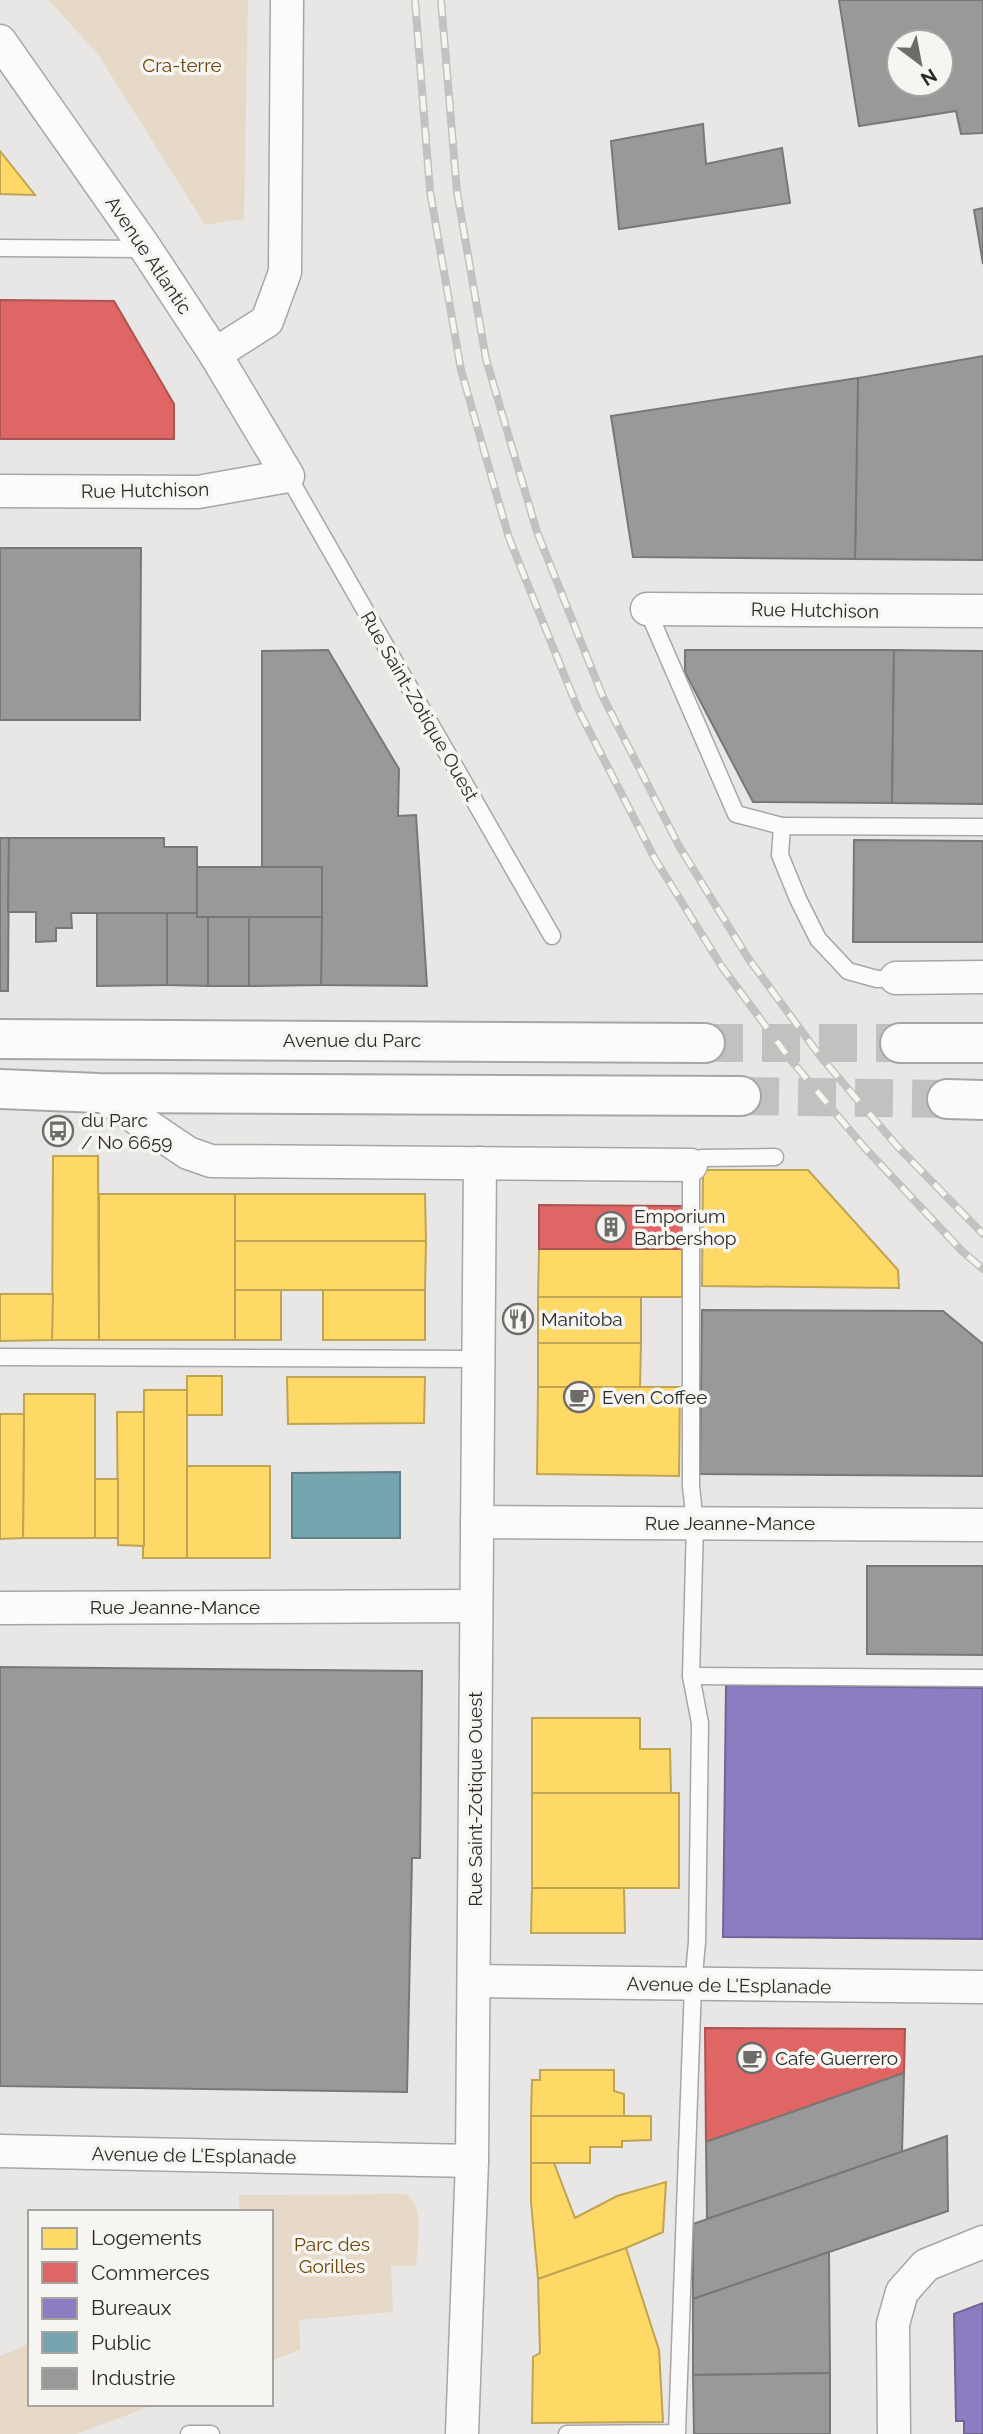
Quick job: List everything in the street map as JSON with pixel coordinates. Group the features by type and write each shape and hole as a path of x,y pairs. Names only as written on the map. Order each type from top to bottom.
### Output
{"main road":[{"name":"Avenue du Parc","path":"0,1039 705,1043"},
{"path":"900,1044 983,1043"},
{"path":"0,1089 99,1093 741,1096"}],"street":[{"path":"215,354 267,321 285,272 288,0"},
{"name":"Avenue Atlantic","path":"0,41 146,249 215,354 288,476"},
{"name":"Rue Hutchison","path":"0,491 198,492 288,476"},
{"name":"Rue Hutchison","path":"647,609 983,611"},
{"path":"896,978 983,977"},
{"path":"99,1093 188,1153 211,1161 691,1165"},
{"name":"Rue Saint-Zotique Ouest","path":"462,2434 472,2161 480,1163"},
{"name":"Rue Jeanne-Mance","path":"477,1522 983,1525"},
{"name":"Rue Jeanne-Mance","path":"0,1608 476,1606"},
{"name":"Avenue de L'Esplanade","path":"474,1981 983,1987"},
{"name":"Avenue de L'Esplanade","path":"0,2151 472,2161"},
{"path":"894,2434 893,2324 902,2292 926,2264 983,2242"}],"lane":[{"path":"0,248 146,249"},
{"name":"Rue Saint-Zotique Ouest","path":"288,476 552,936"},
{"path":"647,609 736,814 782,826 983,827"},
{"path":"782,826 780,855 818,939 848,971 877,979 896,978"},
{"path":"567,2434 677,2433 693,1985 698,1942 700,1723 691,1676 695,1523 691,1486 691,1165 702,1158 775,1157"},
{"path":"0,1357 479,1359"},
{"path":"691,1676 983,1678"},
{"path":"190,2434 211,2434"}],"green space":[{"name":"Cra-terre","path":"49,0 248,0 244,219 205,225 99,56"},
{"name":"Parc des Gorilles","path":"405,2194 412,2199 418,2215 416,2266 391,2266 393,2312 299,2320 300,2350 273,2360 273,2210 239,2210 239,2195"},
{"path":"28,2344 28,2406 151,2406 77,2434 0,2434 0,2356"}],"building: Logements":[{"path":"0,151 35,195 0,194"},
{"path":"53,1156 98,1156 99,1340 52,1340"},
{"path":"703,1170 808,1170 898,1270 899,1288 702,1286"},
{"path":"99,1194 235,1194 235,1340 99,1340"},
{"path":"235,1194 425,1194 426,1241 235,1241"},
{"path":"235,1241 426,1241 425,1290 235,1290"},
{"path":"539,1249 682,1249 682,1297 538,1297"},
{"path":"235,1290 281,1290 281,1340 235,1340"},
{"path":"323,1290 425,1290 425,1340 323,1340"},
{"path":"0,1294 53,1294 52,1340 0,1341"},
{"path":"538,1297 641,1297 641,1343 538,1343"},
{"path":"538,1343 641,1343 640,1387 538,1387"},
{"path":"187,1376 222,1376 222,1415 187,1415"},
{"path":"287,1377 425,1377 424,1423 288,1424"},
{"path":"538,1387 680,1387 679,1476 537,1474"},
{"path":"144,1390 187,1390 187,1558 143,1558"},
{"path":"24,1394 95,1394 95,1538 23,1538"},
{"path":"117,1412 144,1412 144,1546 118,1545"},
{"path":"0,1414 24,1414 23,1538 0,1539"},
{"path":"187,1466 270,1466 270,1558 187,1558"},
{"path":"95,1479 118,1479 118,1538 95,1538"},
{"path":"532,1718 640,1718 640,1749 670,1749 671,1794 532,1793"},
{"path":"532,1793 679,1793 679,1888 532,1888"},
{"path":"532,1888 624,1888 625,1933 531,1933"},
{"path":"540,2070 614,2070 614,2091 624,2094 624,2117 531,2116 532,2080 540,2080"},
{"path":"531,2116 651,2116 651,2140 622,2141 622,2147 590,2147 590,2163 531,2163"},
{"path":"531,2163 554,2163 575,2218 617,2196 666,2182 663,2232 538,2279 531,2202"},
{"path":"626,2248 659,2350 663,2422 532,2423 533,2357 540,2353 538,2279"}],"building: Commerces":[{"path":"0,300 114,301 174,404 174,439 0,439"},
{"name":"Emporium Barbershop","path":"539,1205 683,1206 682,1249 539,1249"},
{"path":"705,2028 905,2029 904,2073 706,2142"}],"building: Bureaux":[{"path":"726,1685 983,1688 983,1939 723,1937"},
{"path":"983,2303 983,2434 964,2434 964,2421 956,2421 954,2314"}],"building: Public":[{"path":"400,1472 400,1538 292,1538 292,1473"}],"building: Industrie":[{"path":"839,0 983,0 983,133 961,134 956,111 859,126"},
{"path":"703,124 706,164 782,148 790,203 619,229 611,141"},
{"path":"983,208 983,264 974,210"},
{"path":"983,356 983,560 855,559 858,378"},
{"path":"858,378 855,559 633,557 611,416"},
{"path":"0,548 141,548 140,720 0,720"},
{"path":"328,650 399,769 398,816 416,815 427,986 321,985 322,867 262,867 262,651"},
{"path":"685,650 894,650 892,803 753,802 685,672"},
{"path":"894,650 983,651 983,804 892,803"},
{"path":"0,838 9,838 8,991 0,991"},
{"path":"9,838 164,838 164,847 197,847 197,913 71,913 72,928 56,928 56,941 36,942 36,912 8,912"},
{"path":"854,840 983,841 983,942 853,942"},
{"path":"197,867 322,867 322,917 197,917"},
{"path":"97,913 167,913 167,985 97,986"},
{"path":"167,913 197,913 197,917 208,917 208,986 167,985"},
{"path":"208,917 249,917 249,986 208,986"},
{"path":"249,917 322,917 321,985 249,986"},
{"path":"702,1310 943,1311 983,1344 983,1476 700,1474"},
{"path":"867,1566 983,1566 983,1655 867,1654"},
{"path":"0,1667 422,1671 420,1858 412,1858 407,2092 0,2086"},
{"path":"904,2073 902,2152 707,2219 706,2142"},
{"path":"947,2136 948,2211 693,2299 693,2224"},
{"path":"829,2252 830,2373 693,2375 693,2299"},
{"path":"830,2373 830,2434 694,2434 693,2375"}],"tunnel":[{"path":"705,1043 900,1043"},
{"path":"741,1096 947,1099"}],"railway":[{"path":"415,0 430,191 461,370 509,538 578,709 655,859 722,967 790,1059 864,1147 962,1251 983,1269"},
{"path":"441,0 457,192 486,359 537,532 603,697 679,846 748,958 820,1056 898,1147 983,1234"}],"place":[{"name":"du Parc / No 6659","path":"58,1131"},
{"name":"Emporium Barbershop","path":"611,1227"},
{"name":"Manitoba","path":"518,1319"},
{"name":"Even Coffee","path":"579,1397"},
{"name":"Cafe Guerrero","path":"752,2058"}]}
